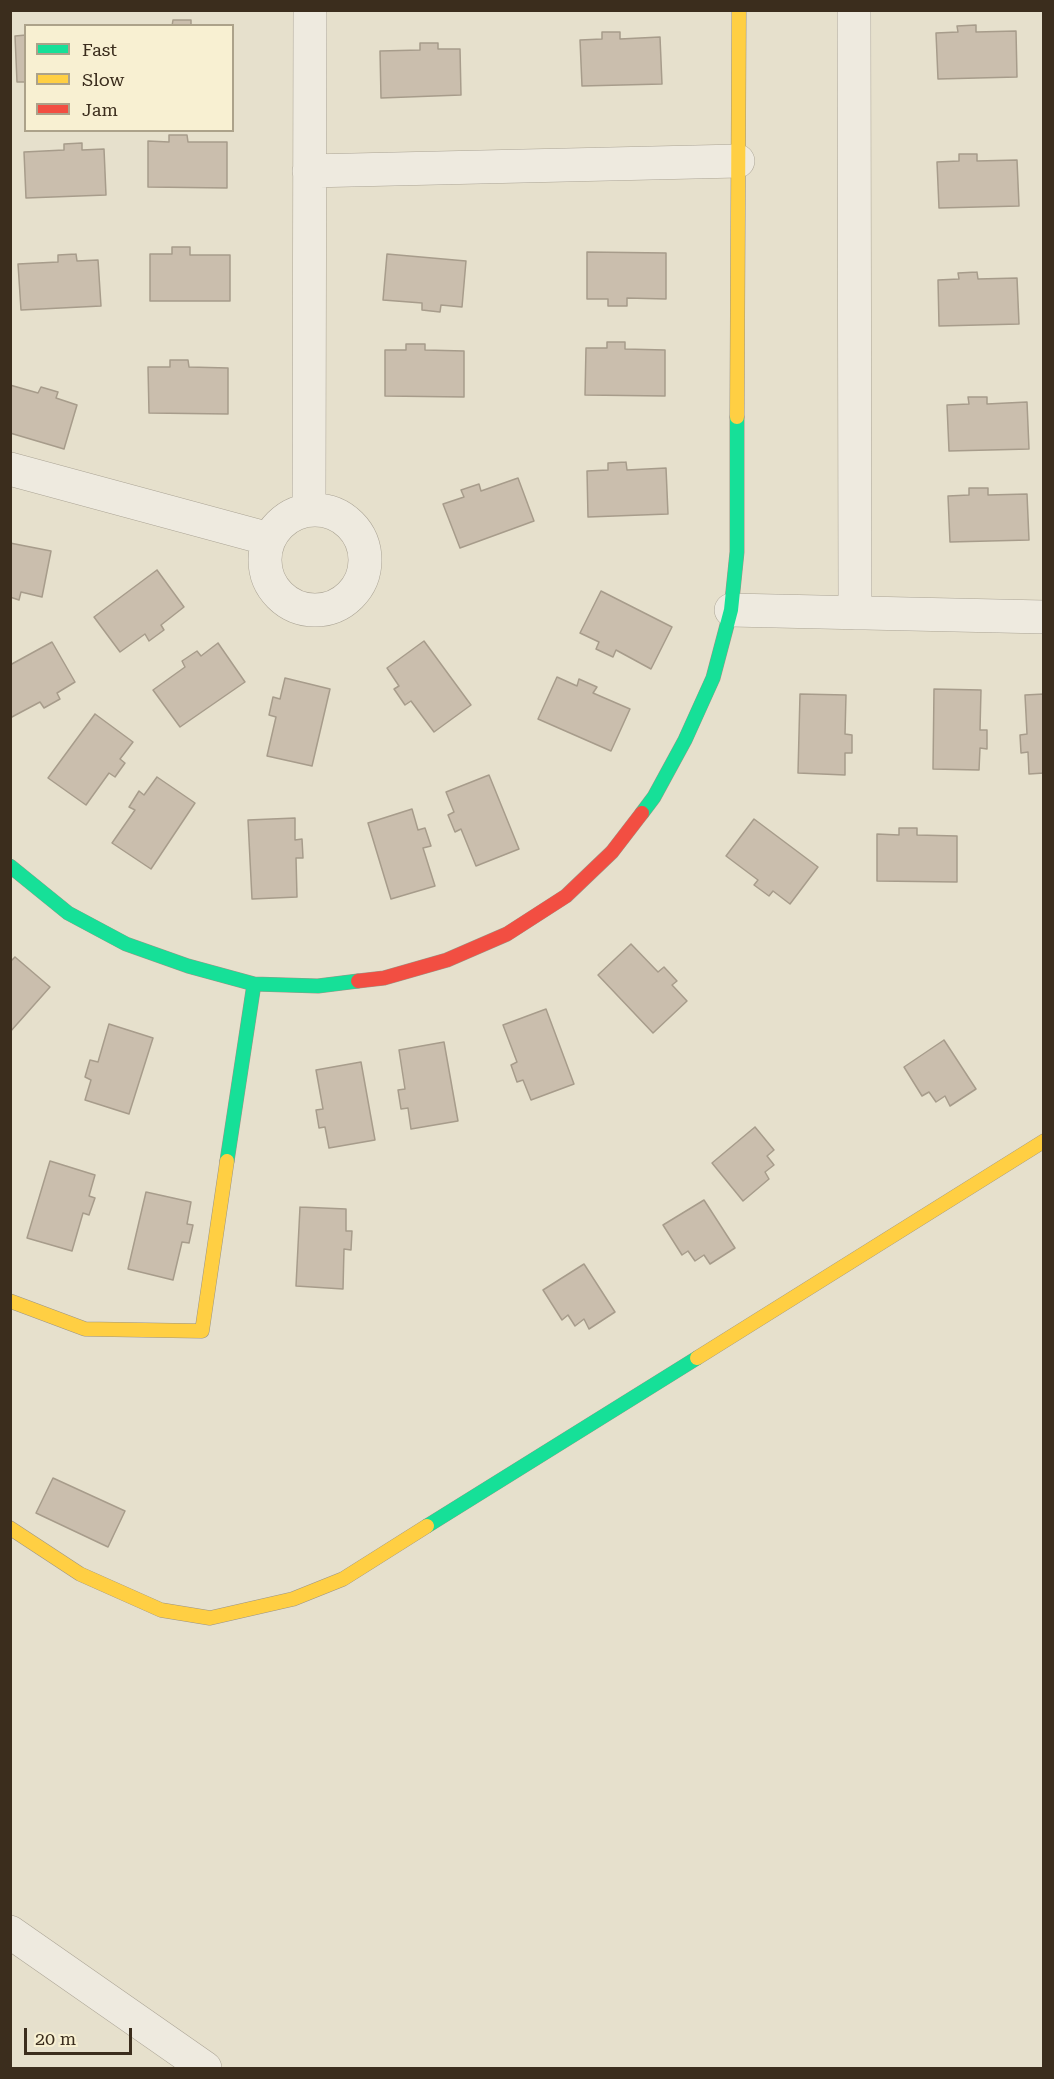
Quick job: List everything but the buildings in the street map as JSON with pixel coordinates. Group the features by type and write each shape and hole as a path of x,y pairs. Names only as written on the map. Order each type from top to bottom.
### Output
{"street":[{"path":"309,509 310,10"},
{"path":"10,866 68,913 126,944 188,966 254,984 318,986 384,978 437,963 507,934 566,896 612,852 654,797 685,740 713,678 731,610 736,552 739,10"},
{"path":"854,10 855,613"},
{"path":"309,171 738,161"},
{"path":"10,469 269,539"},
{"path":"309,509 326,511 342,517 354,528 362,542 365,557 364,573 357,587 346,599 332,607 317,610 301,608 285,600 273,588 266,573 264,555 269,539 279,525 292,515 309,509"},
{"path":"731,610 1044,617"},
{"path":"17,1311 86,1329 202,1331 254,984"},
{"path":"10,1528 80,1574 161,1610 210,1618 293,1599 353,1574 1044,1141"},
{"path":"10,1932 206,2068"}],"traffic: fast":[{"path":"642,813 654,797 685,740 713,678 731,610 737,552 737,417"},
{"path":"10,866 68,913 126,944 188,966 254,984 318,986 358,981"},
{"path":"227,1161 254,984"},
{"path":"427,1526 697,1358"}],"traffic: slow":[{"path":"737,417 739,10"},
{"path":"697,1358 1044,1141"},
{"path":"10,1301 85,1329 202,1331 227,1161"},
{"path":"10,1528 80,1574 161,1610 210,1618 293,1599 343,1579 427,1526"}],"traffic: jam":[{"path":"358,981 384,978 447,960 507,934 566,896 612,852 642,813"}]}
